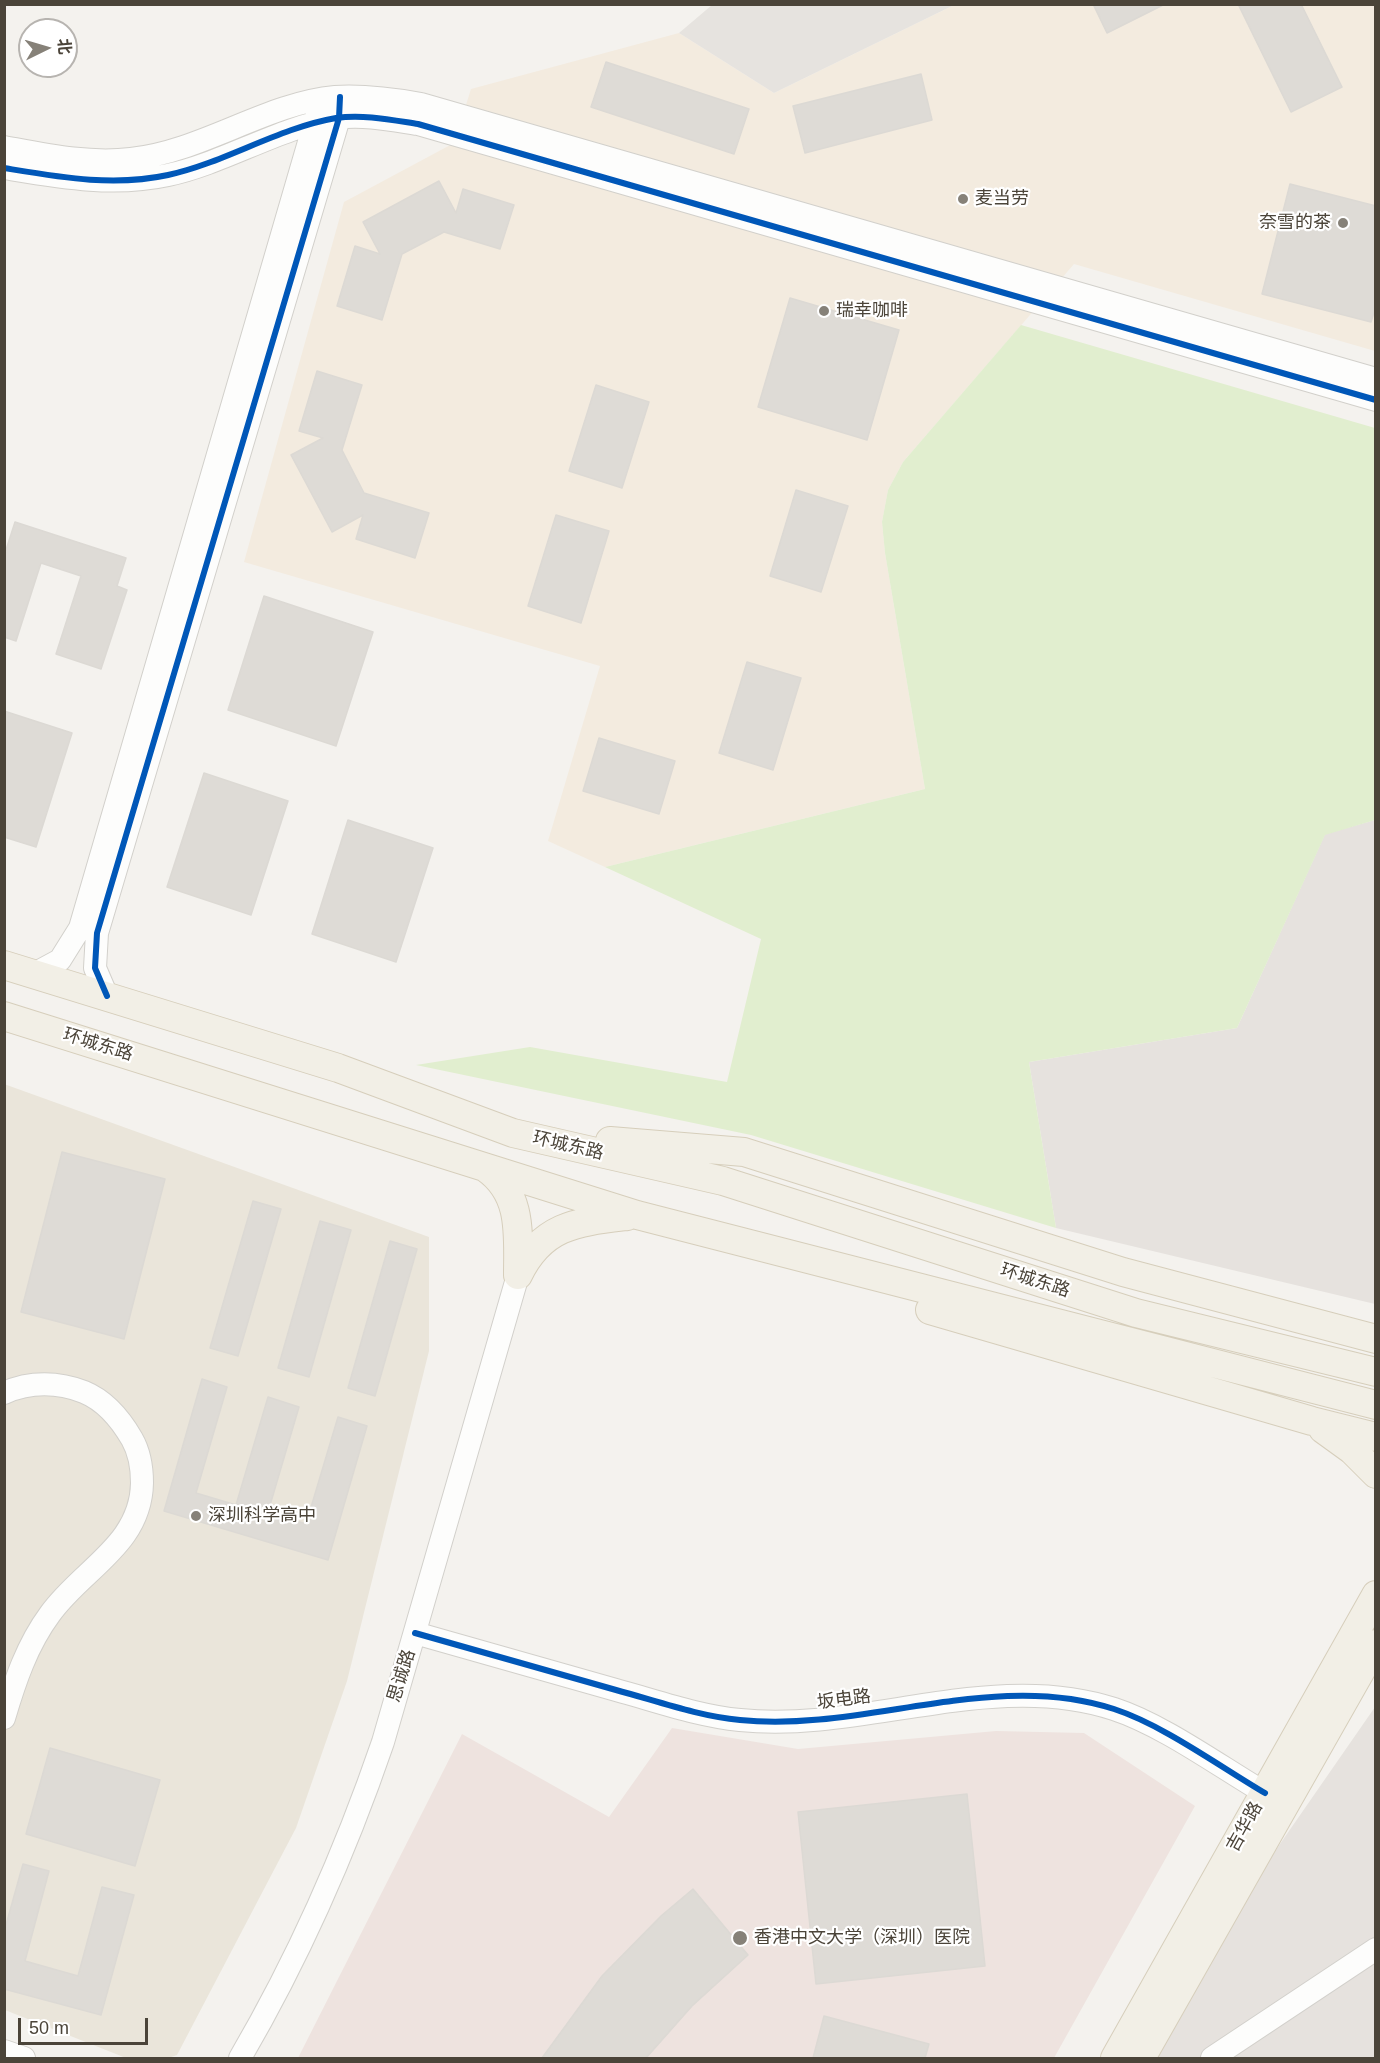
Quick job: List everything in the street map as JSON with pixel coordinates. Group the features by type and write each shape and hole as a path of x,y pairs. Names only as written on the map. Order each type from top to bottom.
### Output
{"main road":[{"name":"环城东路","path":"4,965 338,1068 513,1133 723,1181 1136,1313 1376,1372"},
{"name":"环城东路","path":"4,1016 637,1215 1376,1405"},
{"path":"513,1133 744,1152 1123,1272 1376,1339"},
{"path":"485,1167 502,1182 514,1203 518,1227 518,1275"},
{"path":"518,1275 538,1244 559,1229 584,1221 637,1215 759,1258 1312,1421 1376,1437"},
{"path":"1312,1421 1352,1450 1376,1474"},
{"name":"吉华路","path":"1115,2058 1376,1595"},
{"name":"吉华路","path":"1141,2058 1376,1644"}],"street":[{"path":"4,168 91,181 128,181 169,175 329,110 380,97 421,104 1376,379"},
{"path":"4,147 86,160 132,159 170,152 296,106 418,124 1376,400"},
{"path":"34,974 60,960 80,928 329,110"},
{"path":"107,996 95,968 98,933 329,110"},
{"name":"思诚路","path":"240,2058 299,1952 334,1876 383,1742 518,1275"},
{"path":"4,1393 15,1388 39,1384 63,1385 86,1393 107,1406 124,1424 136,1446 142,1469 141,1494 132,1525 124,1539 77,1583 50,1613 29,1647 14,1684 4,1718"},
{"name":"坂电路","path":"415,1633 692,1711 740,1720 789,1721 979,1699 1031,1697 1074,1699 1115,1709 1154,1727 1264,1793"},
{"path":"1212,2058 1376,1949"},
{"path":"4,2051 24,2058"}],"shaded area":[{"path":"712,5 954,5 774,93 679,33"},
{"path":"954,5 1375,5 1375,351 1074,264 903,462 888,490 882,522 885,553 925,789 605,867 548,841 600,666 244,562 344,202 454,143 471,89 679,33 774,93"},
{"path":"1375,820 1375,1304 1056,1228 1029,1062 1237,1028 1325,834"},
{"name":"深圳科学高中","path":"4,1084 429,1237 429,1351 347,1681 296,1828 177,2055 168,2058 126,2058 5,2010"},
{"path":"1375,1707 1375,2058 1145,2058 1185,1981"},
{"name":"香港中文大学（深圳）医院","path":"672,1728 798,1749 996,1731 1084,1733 1195,1806 1054,2058 298,2058 462,1734 609,1817"}],"green space":[{"path":"1021,325 1375,428 1375,820 1325,835 1237,1028 1029,1062 1056,1228 751,1135 416,1065 530,1047 727,1082 761,939 605,867 925,789 885,553 882,522 888,490 903,462"}],"building":[{"path":"1093,4 1165,4 1107,33"},
{"path":"1238,4 1301,4 1342,87 1291,112"},
{"path":"606,62 749,109 734,154 591,107"},
{"path":"921,74 932,120 805,153 793,106"},
{"path":"439,181 456,213 463,189 514,205 500,249 444,232 402,254 382,320 337,306 355,246 380,254 363,222"},
{"path":"1290,184 1376,206 1376,306 1371,322 1262,294"},
{"path":"790,298 899,330 867,440 758,407"},
{"path":"317,371 362,385 342,450 364,493 429,513 415,558 356,539 363,515 332,532 291,455 323,438 299,431"},
{"path":"596,385 649,402 622,488 569,471"},
{"path":"796,490 848,506 821,592 770,576"},
{"path":"556,515 609,531 581,623 528,606"},
{"path":"15,522 126,558 117,586 127,590 101,669 56,654 81,576 41,563 16,641 4,637 4,556"},
{"path":"264,596 373,632 336,746 228,710"},
{"path":"747,662 801,678 773,770 719,753"},
{"path":"4,711 72,733 36,847 4,837"},
{"path":"599,738 675,761 659,814 583,791"},
{"path":"204,773 288,801 251,915 167,887"},
{"path":"348,820 433,848 396,962 312,934"},
{"path":"62,1152 165,1179 124,1339 21,1312"},
{"path":"253,1201 281,1209 238,1356 210,1348"},
{"path":"320,1221 351,1230 309,1377 278,1368"},
{"path":"390,1241 417,1249 375,1396 348,1388"},
{"path":"202,1379 227,1387 196,1493 236,1505 268,1397 299,1407 268,1512 306,1524 338,1417 367,1426 328,1560 164,1511"},
{"path":"50,1748 160,1780 135,1866 26,1834"},
{"path":"967,1794 985,1966 816,1984 798,1812"},
{"path":"23,1864 49,1871 25,1961 78,1976 102,1887 134,1895 101,2015 4,1989 4,1932"},
{"path":"693,1889 748,1955 692,2006 646,2058 542,2058 602,1976 661,1916"},
{"path":"824,2016 929,2044 925,2058 813,2058"}],"cycle path":[{"path":"107,996 95,968 97,933 339,118 340,97"},
{"path":"4,168 86,179 147,179 189,170 293,129 336,118 367,117 418,124 1376,400"},
{"path":"415,1633 678,1708 740,1720 786,1722 833,1718 974,1698 1021,1696 1068,1699 1114,1709 1152,1725 1265,1793"}],"place":[{"name":"麦当劳","path":"963,199"},
{"name":"奈雪的茶","path":"1343,223"},
{"name":"瑞幸咖啡","path":"824,311"},
{"name":"深圳科学高中","path":"196,1516"},
{"name":"香港中文大学（深圳）医院","path":"740,1938"}]}
